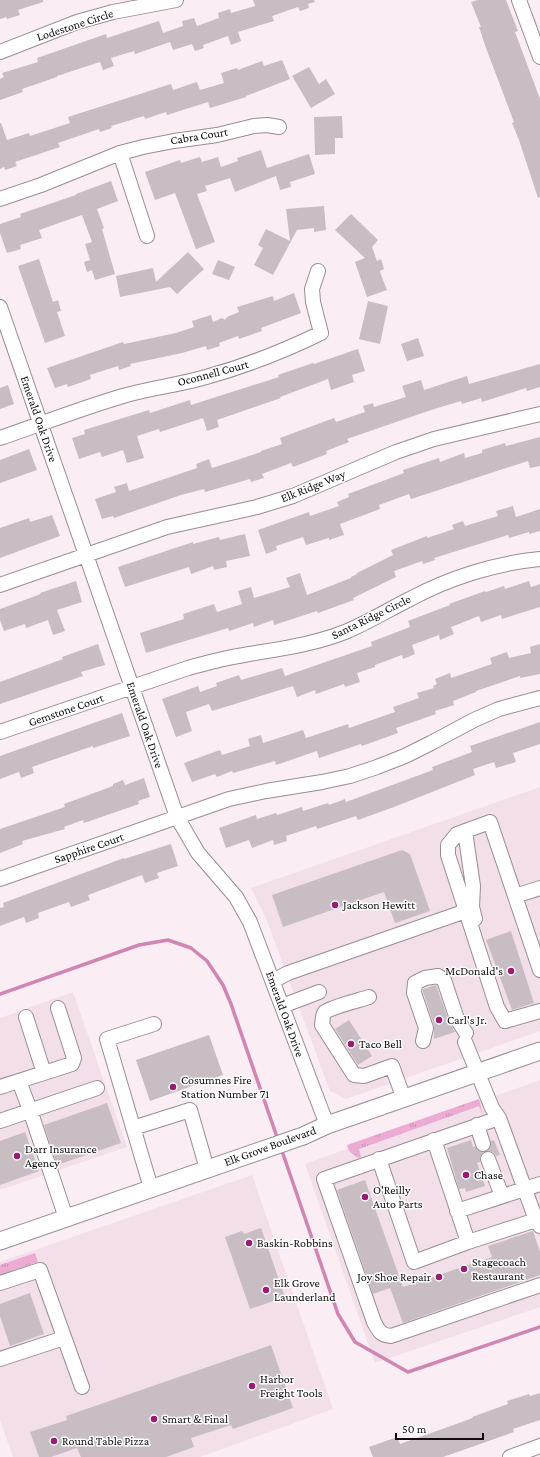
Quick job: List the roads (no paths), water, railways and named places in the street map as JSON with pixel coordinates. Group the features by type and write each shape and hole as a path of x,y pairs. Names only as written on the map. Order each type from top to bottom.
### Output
{"main road":[{"name":"Elk Grove Boulevard","path":"0,1241 303,1136 327,1125 540,1051"}],"street":[{"name":"Lodestone Circle","path":"0,52 84,20 113,12 176,0"},
{"path":"519,0 539,50"},
{"name":"Cabra Court","path":"0,199 41,185 120,153 158,143 216,136 254,126 280,127"},
{"path":"120,153 147,236"},
{"name":"Oconnell Court","path":"40,424 155,387 204,378 243,366 322,332 313,302 312,289 318,271"},
{"name":"Emerald Oak Drive","path":"0,307 177,817 184,832 198,854 227,886 244,909 256,936 327,1125"},
{"name":"Elk Ridge Way","path":"0,585 167,527 257,507 293,496 396,452 434,439 540,414"},
{"path":"0,438 40,424"},
{"name":"Santa Ridge Circle","path":"131,687 215,660 286,649 316,642 345,632 410,598 437,586 492,568 540,559"},
{"name":"Gemstone Court","path":"0,732 131,687"},
{"path":"177,817 241,796 322,782 350,776 378,767 424,747 474,720 499,709 540,698"},
{"name":"Sapphire Court","path":"0,879 177,817"},
{"path":"540,970 490,822 457,834 448,845 448,855 497,1007 504,1021 540,1011"},
{"path":"465,831 473,886 472,907 509,1020"},
{"path":"515,896 540,888"},
{"path":"273,981 288,974 466,911"},
{"path":"379,1159 414,1262 468,1242 538,1223 524,1189 499,1118 492,1108 477,1072 444,980 438,976 425,978 415,983 414,993 426,1028 422,1041"},
{"path":"282,1006 319,992"},
{"path":"369,997 325,1012 322,1025 354,1075 364,1076 392,1066 404,1099"},
{"path":"0,1087 72,1064 74,1058 58,1008"},
{"path":"26,1017 44,1073"},
{"path":"151,1188 108,1039 154,1024"},
{"path":"19,1081 66,1218"},
{"path":"0,1121 97,1088"},
{"path":"133,1128 190,1110 207,1169"},
{"path":"499,1118 324,1179 374,1322 383,1335 390,1336 540,1285"},
{"path":"476,1125 483,1144"},
{"path":"434,1140 468,1242"},
{"path":"488,1159 502,1196"},
{"path":"457,1211 540,1184"},
{"path":"0,1283 40,1270 82,1386"},
{"path":"0,1358 64,1338"},
{"path":"515,1456 540,1446"}],"waterway":[{"path":"0,994 139,945 168,940 191,948 207,961 223,985 278,1140"},
{"path":"281,1148 338,1314 355,1342 408,1372 540,1327"}],"place":[{"name":"Jackson Hewitt","path":"335,905"},
{"name":"McDonald's","path":"511,971"},
{"name":"Carl's Jr.","path":"439,1020"},
{"name":"Taco Bell","path":"351,1044"},
{"name":"Cosumnes Fire Station Number 71","path":"173,1087"},
{"name":"Darr Insurance Agency","path":"17,1156"},
{"name":"Chase","path":"466,1175"},
{"name":"O'Reilly Auto Parts","path":"365,1197"},
{"name":"Baskin-Robbins","path":"249,1243"},
{"name":"Stagecoach Restaurant","path":"464,1269"},
{"name":"Joy Shoe Repair","path":"439,1277"},
{"name":"Elk Grove Launderland","path":"266,1290"},
{"name":"Harbor Freight Tools","path":"252,1386"},
{"name":"Smart & Final","path":"154,1419"},
{"name":"Round Table Pizza","path":"54,1441"}]}
